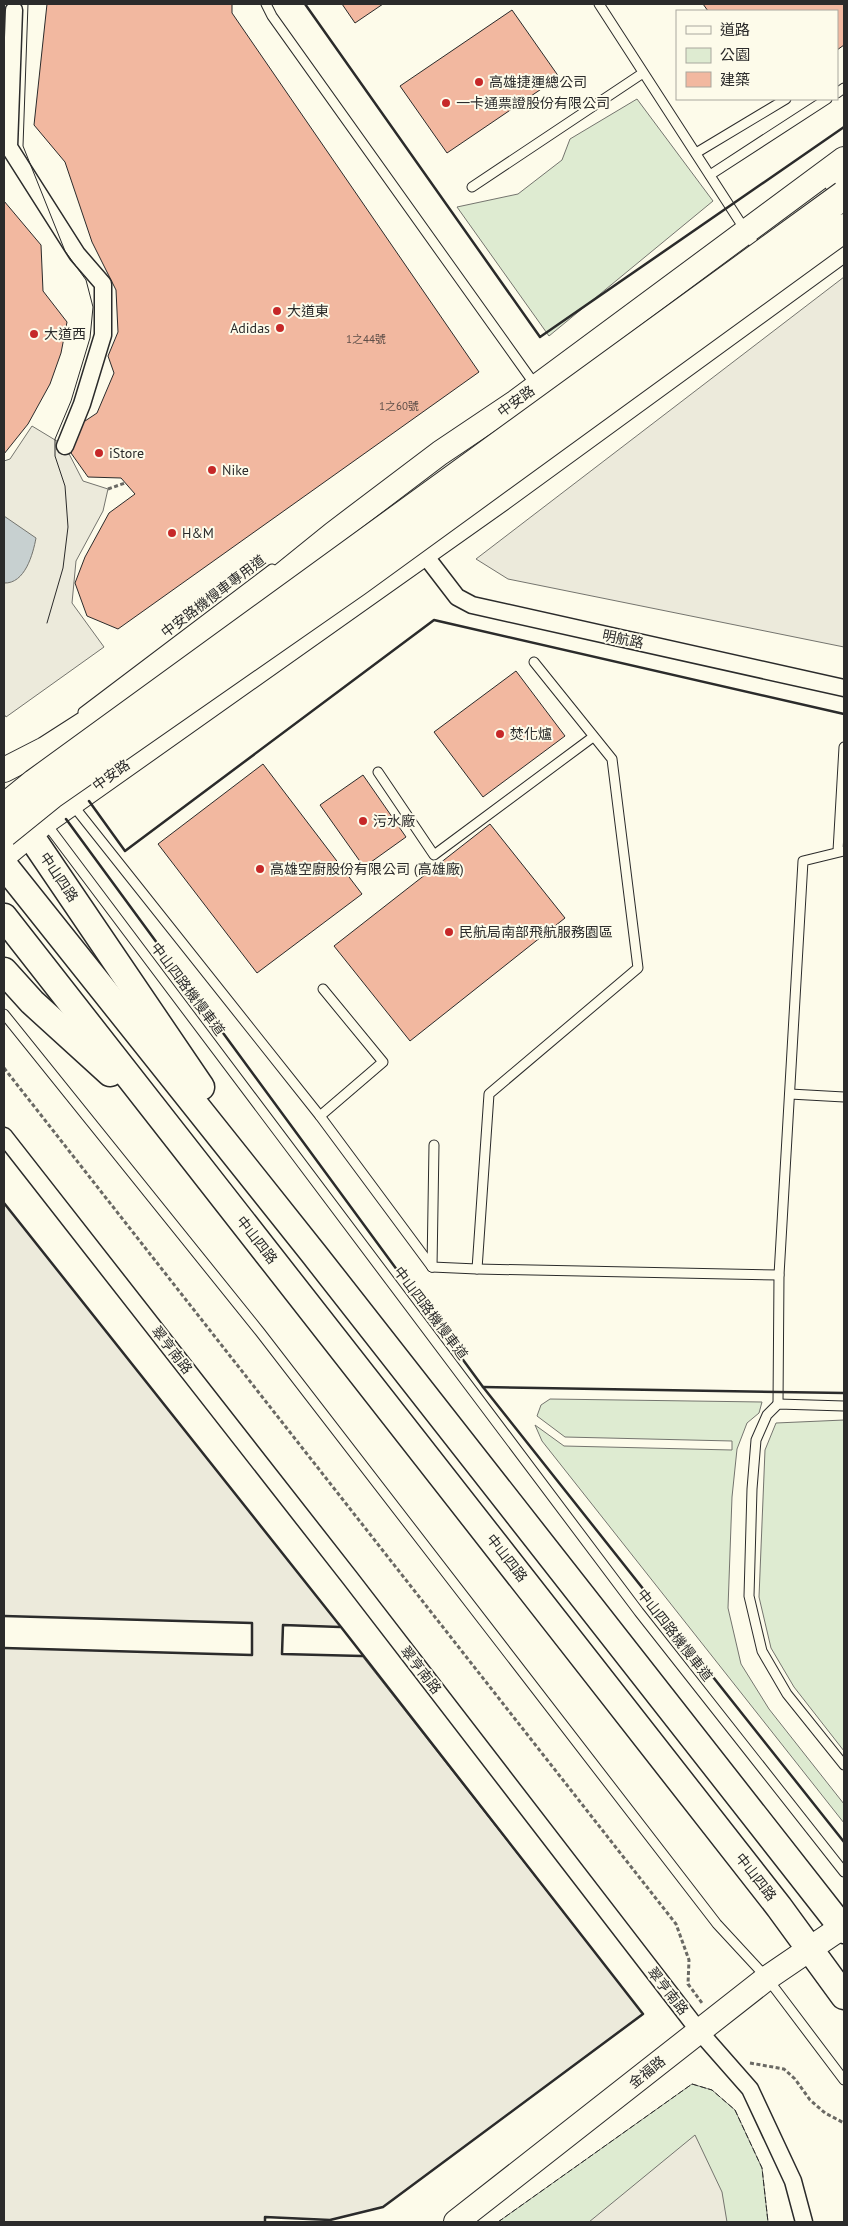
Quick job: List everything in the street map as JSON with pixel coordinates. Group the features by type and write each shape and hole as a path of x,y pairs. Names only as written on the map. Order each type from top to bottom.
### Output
{"highway":[{"path":"4,833 137,723 332,550 844,178"},
{"path":"137,723 844,194"},
{"path":"137,723 352,570 844,210"},
{"path":"4,808 35,783 137,723 357,582 844,228"}],"main road":[{"name":"中山四路","path":"8,777 38,828 314,1254"},
{"name":"中山四路","path":"4,864 314,1254 843,1929"},
{"name":"中山四路","path":"4,917 773,1899 844,1996"},
{"name":"中山四路","path":"4,972 32,1002 166,1123"}],"street":[{"path":"11,8 8,147 77,254 103,284 103,334 82,404 64,446"},
{"name":"中安路","path":"222,697 286,625 490,479 761,254 844,159"},
{"name":"中安路","path":"4,856 72,803 424,554 844,249"},
{"name":"中安路","path":"192,648 333,534 440,453 537,386 761,254"},
{"name":"中安路","path":"8,777 45,749 112,706 192,648 444,478 761,254"},
{"name":"明航路","path":"424,554 458,597 472,605 844,688"},
{"name":"翠亨南路","path":"4,1136 344,1570 699,2031 750,2090 793,2181 804,2222"},
{"name":"金福路","path":"456,2222 767,1978 843,1929"}],"lane":[{"path":"266,4 272,16 537,386"},
{"path":"599,4 786,292"},
{"path":"472,187 643,73"},
{"path":"696,153 784,100"},
{"path":"710,175 825,100"},
{"path":"307,542 410,464 440,453"},
{"name":"中安路機慢車專用道","path":"78,715 284,560"},
{"path":"477,1269 489,1094 638,968 612,758 593,737 534,662"},
{"path":"8,777 70,721"},
{"path":"378,772 434,855 593,737"},
{"path":"844,747 841,851 802,861 779,1275 778,1404 767,1415 756,1440 752,1489 749,1596 762,1651 787,1694 844,1766"},
{"path":"72,803 320,1116 432,1267"},
{"name":"中山四路機慢車道","path":"38,828 639,1612 844,1872"},
{"path":"320,1116 383,1062 323,989"},
{"path":"4,1014 260,1332 717,1924 767,1978 844,2080"},
{"path":"790,1094 844,1097"},
{"path":"432,1267 434,1145"},
{"path":"432,1267 779,1275"},
{"path":"778,1404 844,1406"}],"path":[{"path":"108,489 125,483"},
{"path":"4,1068 676,1924 689,1960 688,1984"},
{"path":"744,2062 784,2070 796,2079 810,2100 824,2114 844,2123"}],"green space":[{"path":"637,99 713,201 549,336 457,207 518,194 562,160 570,139"},
{"path":"550,1399 762,1402 759,1413 747,1423 737,1449 732,1497 728,1608 741,1664 769,1709 844,1804 844,1823 542,1441 535,1425 564,1446 732,1450 732,1441 565,1437 537,1416 541,1405"},
{"path":"844,1420 844,1751 794,1687 771,1648 759,1597 765,1450 776,1423"},
{"path":"692,2084 712,2090 735,2110 762,2168 768,2222 498,2222"}],"shaded area":[{"path":"844,277 844,647 508,579 476,559"},
{"path":"32,426 65,446 83,481 108,489 103,511 76,561 72,603 104,647 6,717 4,714 4,461 10,459"},
{"path":"4,516 36,538 33,552 23,573 17,579 4,583"},
{"path":"4,1203 341,1627 283,1625 282,1654 362,1656 643,2014 383,2207 330,2220 266,2217 265,2222 4,2222 4,1648 252,1655 252,1623 4,1616"},
{"path":"695,2135 722,2192 727,2222 589,2222"}],"building":[{"name":"大道東","path":"47,4 232,4 232,13 479,372 118,629 87,616 75,583 85,557 109,513 135,494 121,478 88,477 71,453 76,427 97,413 114,373 108,356 118,332 116,290 92,242 65,162 34,125"},
{"path":"342,4 383,4 355,23"},
{"path":"703,4 844,4 844,45 838,49 838,10 707,10"},
{"name":"高雄捷運總公司","path":"512,10 559,77 447,153 400,86"},
{"name":"大道西","path":"4,201 41,245 43,291 67,322 61,353 50,384 28,424 4,454"},
{"name":"焚化爐","path":"516,671 565,736 483,797 434,732"},
{"name":"高雄空廚股份有限公司 (高雄廠)","path":"263,764 362,894 257,973 158,844"},
{"name":"污水廠","path":"363,775 406,837 364,867 320,805"},
{"name":"民航局南部飛航服務園區","path":"490,824 565,918 410,1041 334,946"}],"tram line":[{"path":"28,4 23,146 65,251 86,280 93,307 90,338 71,401 55,439 55,456 65,486 68,527 63,568 47,623"}],"fence":[{"path":"498,2222 692,2084 712,2090 735,2110 762,2168 768,2222"}],"wall":[{"path":"305,4 540,337 844,127"},
{"path":"89,801 125,851 434,620 844,714"},
{"path":"66,819 483,1387 844,1842"},
{"path":"4,1203 341,1627 643,2014 383,2207 330,2220 265,2217 265,2222"},
{"path":"483,1387 844,1393"},
{"path":"4,1616 252,1623 252,1655 4,1648"},
{"path":"340,1627 283,1625 282,1654 362,1656"}],"place":[{"name":"高雄捷運總公司","path":"479,82"},
{"name":"一卡通票證股份有限公司","path":"446,103"},
{"name":"大道東","path":"277,311"},
{"name":"Adidas","path":"280,328"},
{"name":"大道西","path":"34,334"},
{"name":"iStore","path":"99,453"},
{"name":"Nike","path":"212,470"},
{"name":"H&M","path":"172,533"},
{"name":"焚化爐","path":"500,734"},
{"name":"污水廠","path":"363,821"},
{"name":"高雄空廚股份有限公司 (高雄廠)","path":"260,869"},
{"name":"民航局南部飛航服務園區","path":"449,932"}]}
